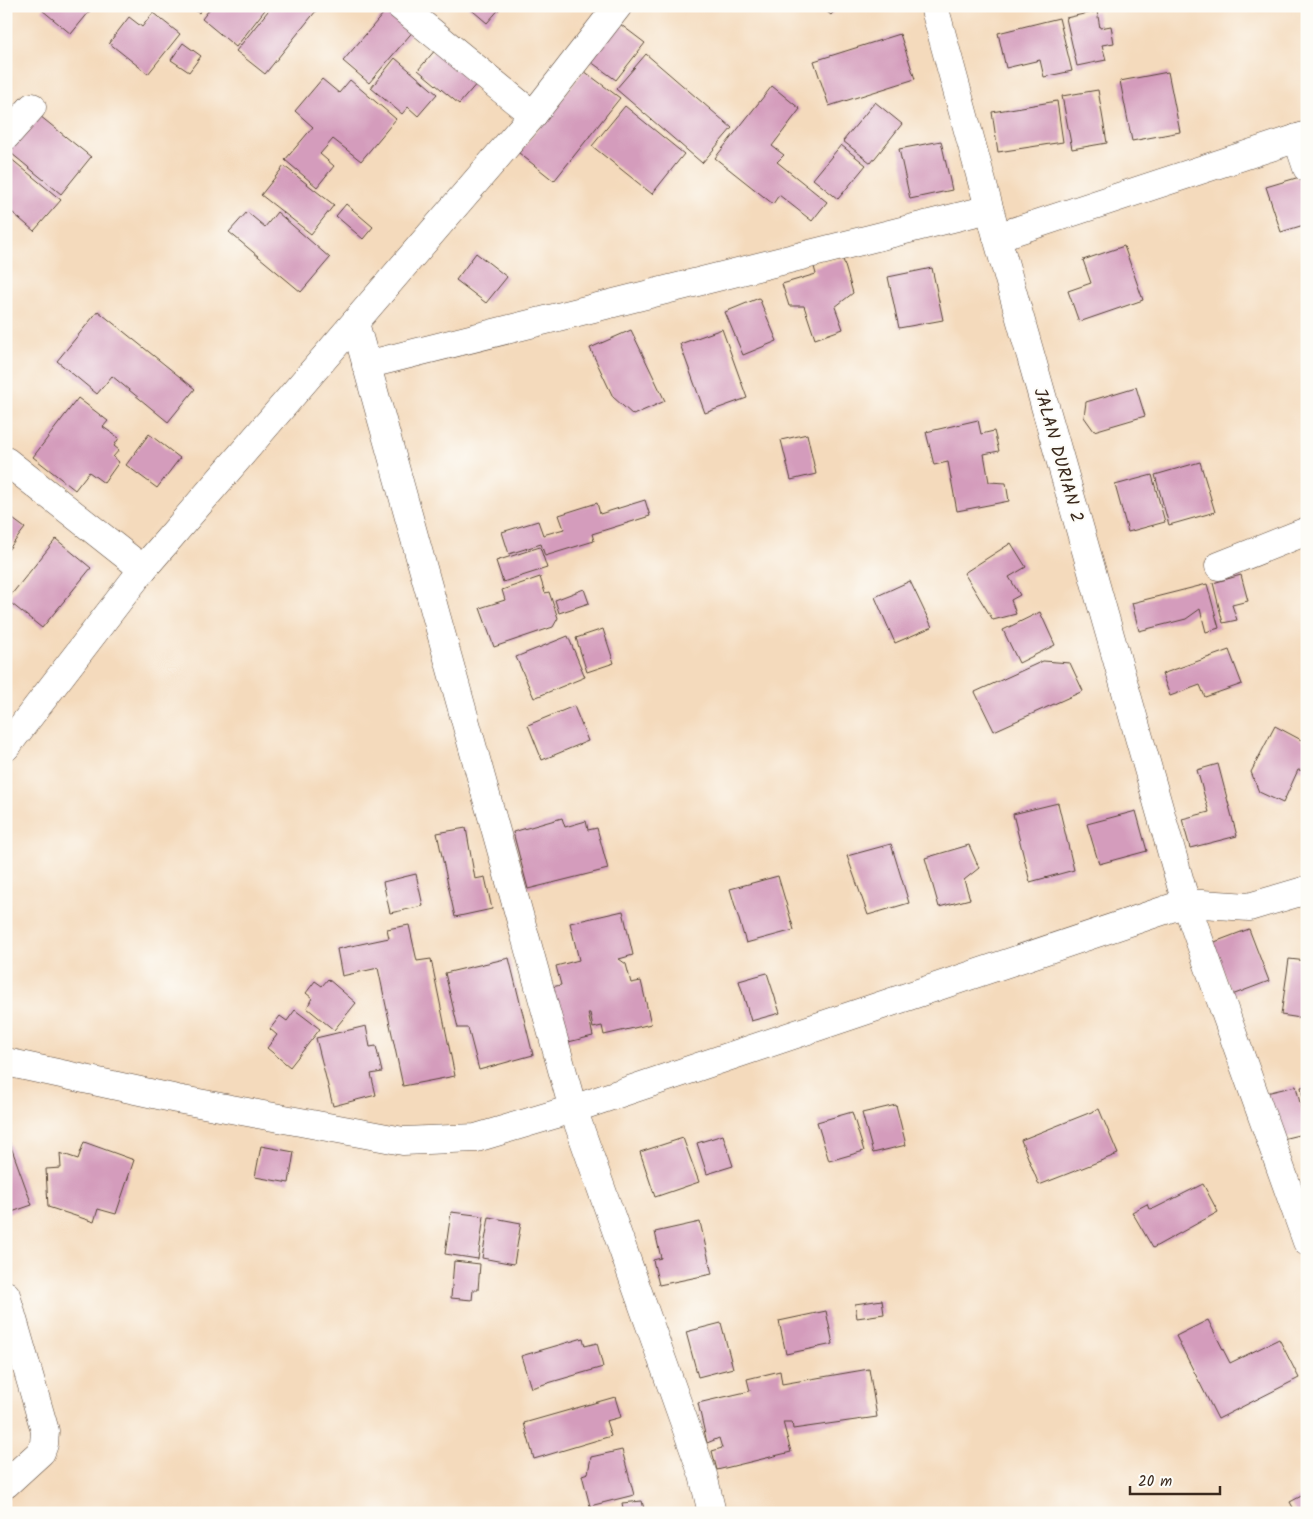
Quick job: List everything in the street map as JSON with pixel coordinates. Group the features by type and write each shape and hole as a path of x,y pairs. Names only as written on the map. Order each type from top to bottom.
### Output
{"street":[{"path":"400,6 533,115"},
{"path":"6,747 143,569 533,115 618,6"},
{"name":"JALAN DURIAN 2","path":"934,6 996,237 1186,902 1307,1242"},
{"path":"6,136 32,107"},
{"path":"996,237 1302,137 1307,168"},
{"path":"366,365 989,209"},
{"path":"354,323 573,1109 703,1474 712,1513"},
{"path":"6,461 143,569"},
{"path":"1219,566 1307,531"},
{"path":"6,1062 177,1098 403,1141 476,1138 573,1109 1186,902 1249,907 1307,890"},
{"path":"6,1295 45,1431 41,1452 6,1484"}],"building":[{"path":"46,6 94,6 71,34 42,10"},
{"path":"191,6 204,6 199,13"},
{"path":"212,6 268,6 236,47 202,19"},
{"path":"272,6 320,6 265,74 236,51"},
{"path":"467,6 502,6 487,23"},
{"path":"820,6 838,6 831,15"},
{"path":"389,7 415,29 369,83 343,61"},
{"path":"1097,11 1100,28 1111,26 1114,43 1102,45 1106,60 1077,66 1066,18"},
{"path":"153,13 180,34 148,74 109,43 129,17 142,27"},
{"path":"1059,18 1072,71 1044,77 1040,60 1006,68 998,33"},
{"path":"616,21 645,43 616,80 587,59"},
{"path":"900,34 915,79 829,106 814,61"},
{"path":"183,43 201,56 189,72 171,60"},
{"path":"437,48 478,82 459,104 418,70"},
{"path":"646,54 732,128 702,163 616,89"},
{"path":"395,58 437,94 418,116 408,107 402,114 371,88"},
{"path":"584,71 620,98 554,181 519,153"},
{"path":"1168,72 1180,132 1132,141 1120,81"},
{"path":"322,79 339,93 350,80 396,119 361,161 333,139 320,154 334,166 317,187 285,160 313,127 295,111"},
{"path":"772,86 800,109 772,146 784,155 777,162 827,202 812,221 779,195 773,204 715,158"},
{"path":"1098,90 1107,143 1072,149 1062,96"},
{"path":"1057,101 1063,142 998,152 992,112"},
{"path":"875,102 902,124 871,163 843,141"},
{"path":"625,106 684,154 652,194 592,146"},
{"path":"35,112 91,157 61,194 6,149"},
{"path":"941,141 952,190 910,199 899,149"},
{"path":"841,145 866,165 838,199 813,179"},
{"path":"10,158 61,200 34,231 6,207 6,162"},
{"path":"284,166 334,205 311,234 261,195"},
{"path":"1303,176 1307,188 1307,224 1281,232 1266,187"},
{"path":"346,204 373,227 363,239 336,216"},
{"path":"247,212 265,227 277,212 330,258 301,292 229,232"},
{"path":"1124,246 1143,300 1079,322 1068,291 1091,283 1083,260"},
{"path":"476,253 507,277 486,303 456,280"},
{"path":"843,259 853,293 835,307 843,329 815,339 804,306 789,306 782,284 816,274 814,267"},
{"path":"932,268 943,320 899,328 888,277"},
{"path":"759,298 777,341 743,355 725,312"},
{"path":"98,311 195,389 168,422 112,376 97,394 57,361"},
{"path":"722,329 747,398 705,413 680,344"},
{"path":"631,330 665,401 633,415 613,397 590,348"},
{"path":"1136,387 1145,416 1094,431 1084,417 1086,402"},
{"path":"78,398 108,421 103,427 119,438 114,446 119,450 113,457 119,462 104,483 89,472 75,490 33,457"},
{"path":"978,420 981,434 994,431 999,451 984,454 989,482 1006,483 1009,501 957,511 948,462 934,465 926,432"},
{"path":"149,434 180,458 157,488 126,465"},
{"path":"807,434 816,474 791,480 781,440"},
{"path":"1200,462 1215,512 1169,525 1155,475"},
{"path":"1152,475 1165,522 1128,532 1115,485"},
{"path":"645,500 650,516 592,534 594,541 545,556 541,544 509,554 502,532 538,521 543,535 564,529 559,515 597,503 600,514"},
{"path":"6,514 25,528 8,550 6,550"},
{"path":"56,539 91,568 42,628 7,600"},
{"path":"1011,543 1026,567 1009,577 1020,595 1011,600 1016,614 993,620 964,573"},
{"path":"540,547 547,568 503,582 496,561"},
{"path":"1241,575 1248,601 1232,605 1237,620 1223,623 1213,583"},
{"path":"540,577 545,593 549,592 558,618 553,627 494,647 480,608 505,600 502,590"},
{"path":"910,581 932,627 895,643 875,597"},
{"path":"1207,584 1219,628 1206,632 1200,609 1186,619 1139,631 1132,603"},
{"path":"584,589 589,603 559,613 555,600"},
{"path":"1040,612 1055,645 1019,663 1003,630"},
{"path":"603,629 614,663 587,672 576,638"},
{"path":"568,636 585,677 534,698 516,657"},
{"path":"1229,650 1242,684 1205,697 1200,685 1170,696 1162,674"},
{"path":"1043,661 1070,663 1083,691 994,731 975,692"},
{"path":"574,706 588,741 542,760 528,725"},
{"path":"1275,726 1307,743 1307,769 1306,771 1298,770 1283,803 1259,792 1251,772"},
{"path":"1218,764 1237,836 1190,848 1182,819 1209,812 1197,770"},
{"path":"1058,803 1074,870 1030,882 1013,814"},
{"path":"1136,811 1147,851 1099,864 1087,824"},
{"path":"562,818 565,827 586,821 588,830 597,828 608,869 528,889 513,832"},
{"path":"466,828 475,879 485,877 492,909 455,917 437,833"},
{"path":"891,844 909,903 868,915 847,856"},
{"path":"969,845 979,868 964,880 970,899 939,907 925,858"},
{"path":"416,874 423,906 390,913 383,882"},
{"path":"778,876 794,930 746,943 730,889"},
{"path":"623,911 633,955 619,959 626,964 631,983 641,981 651,1024 604,1035 602,1026 593,1028 590,1013 588,1013 593,1036 560,1044 547,988 561,985 556,966 579,960 570,923"},
{"path":"409,925 417,961 431,959 455,1076 403,1086 378,968 342,976 337,949 389,938 387,929"},
{"path":"1249,929 1269,981 1232,995 1212,943"},
{"path":"509,958 533,1055 479,1070 468,1028 458,1028 445,973"},
{"path":"1289,959 1307,961 1307,1019 1281,1015"},
{"path":"767,973 780,1013 751,1021 739,981"},
{"path":"328,979 356,1003 334,1030 307,1008 312,998 306,993 315,981 322,986"},
{"path":"295,1010 320,1029 290,1067 267,1048 277,1035 270,1029 280,1016 287,1021"},
{"path":"366,1026 370,1047 376,1046 382,1072 371,1074 376,1095 333,1106 316,1038"},
{"path":"1296,1086 1307,1133 1274,1141 1262,1094"},
{"path":"1307,1086 1307,1115 1306,1115 1301,1087"},
{"path":"896,1105 906,1145 873,1153 862,1113"},
{"path":"1099,1109 1118,1154 1039,1185 1021,1140"},
{"path":"852,1112 864,1151 829,1161 817,1122"},
{"path":"6,1133 32,1205 6,1214"},
{"path":"723,1135 733,1166 707,1174 697,1143"},
{"path":"683,1138 699,1182 655,1197 640,1152"},
{"path":"84,1142 134,1160 116,1214 98,1209 94,1222 48,1207 46,1169 61,1168 60,1153 78,1159"},
{"path":"261,1146 294,1152 289,1183 255,1177"},
{"path":"1203,1184 1218,1212 1153,1248 1132,1212 1147,1204 1149,1209 1155,1208"},
{"path":"451,1212 484,1216 478,1259 445,1254"},
{"path":"489,1217 521,1223 514,1264 482,1258"},
{"path":"700,1222 712,1274 659,1285 653,1260 661,1258 655,1232"},
{"path":"454,1261 480,1264 478,1290 473,1290 472,1300 451,1298"},
{"path":"882,1300 884,1314 857,1318 855,1304"},
{"path":"826,1311 833,1344 786,1354 779,1321"},
{"path":"1208,1320 1230,1363 1279,1339 1299,1378 1218,1419 1176,1336"},
{"path":"721,1323 733,1368 698,1377 686,1332"},
{"path":"583,1338 585,1346 597,1343 603,1367 531,1388 521,1356"},
{"path":"869,1369 877,1417 793,1429 792,1422 783,1422 791,1452 717,1470 712,1451 722,1448 719,1438 707,1443 698,1403 750,1391 747,1379 780,1371 782,1384"},
{"path":"615,1397 621,1417 606,1421 611,1436 534,1459 524,1423"},
{"path":"622,1450 634,1495 590,1506 582,1475 588,1473 591,1457"},
{"path":"1307,1493 1307,1513 1296,1513 1290,1502"},
{"path":"642,1501 645,1513 624,1513 622,1503"}]}
